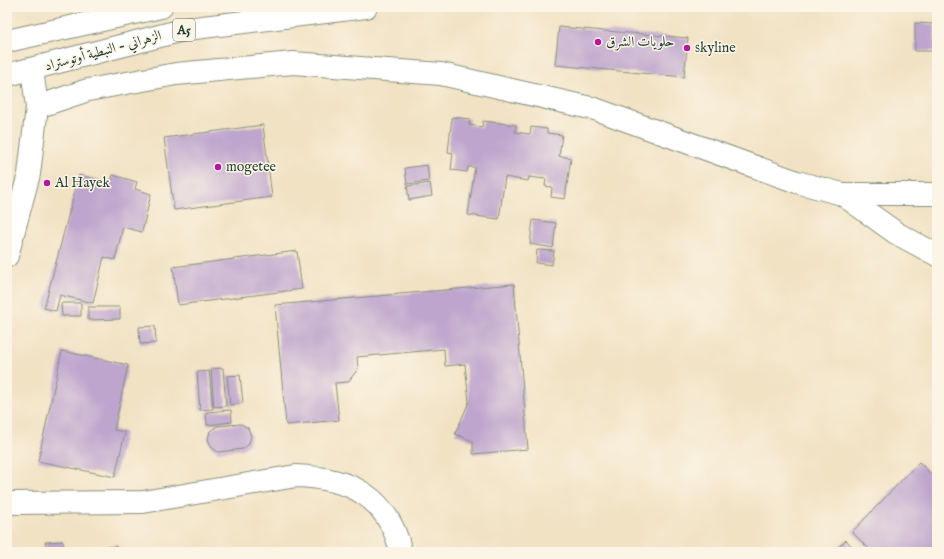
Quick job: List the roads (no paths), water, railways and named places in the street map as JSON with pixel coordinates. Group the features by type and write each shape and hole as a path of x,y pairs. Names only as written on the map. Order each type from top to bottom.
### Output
{"main road":[{"name":"الزهراني - النبطية أوتوستراد","path":"7,42 160,7"},
{"name":"الزهراني - النبطية أوتوستراد","path":"7,75 188,29 366,7"},
{"path":"37,108 88,90 176,74 293,63 441,74 595,109 797,182 842,194 937,194"},
{"path":"7,256 29,174 37,108 32,69"},
{"path":"842,194 896,233 937,255"},
{"path":"7,503 142,502 296,476 319,477 361,490 378,504 388,516 399,541 401,552"}],"place":[{"name":"حلويات الشرق","path":"598,42"},
{"name":"skyline","path":"687,48"},
{"name":"mogetee","path":"218,167"},
{"name":"Al Hayek","path":"47,183"}]}
